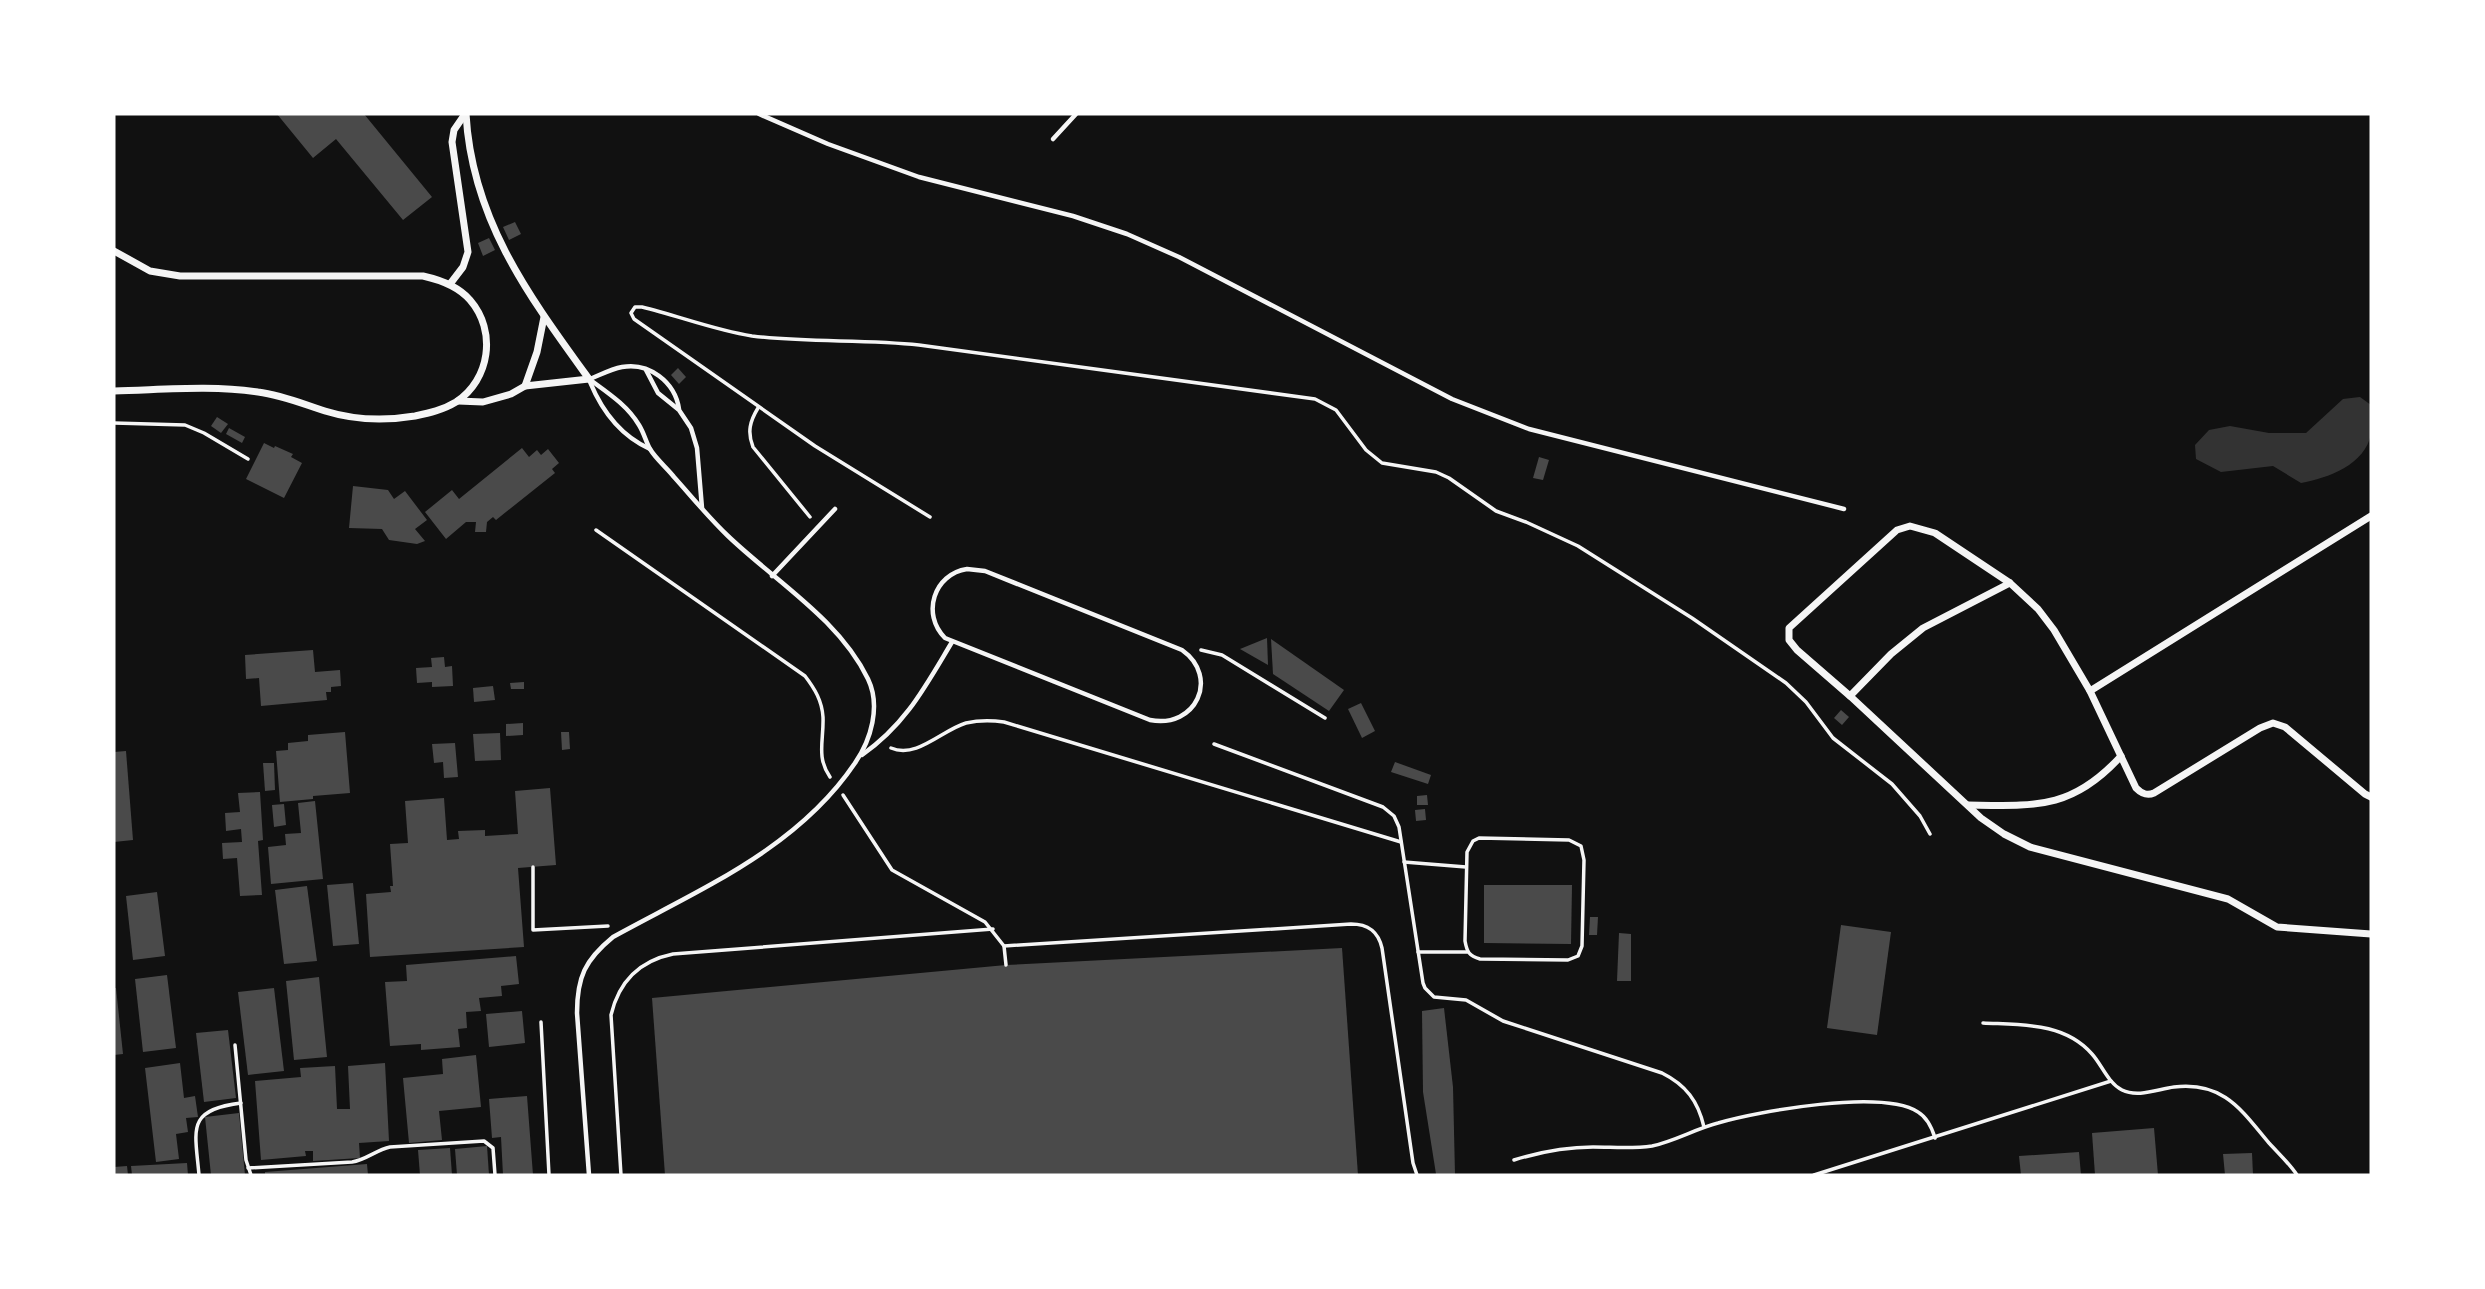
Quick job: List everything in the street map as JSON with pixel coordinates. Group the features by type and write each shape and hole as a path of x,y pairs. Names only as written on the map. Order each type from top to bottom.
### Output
{"street":[{"path":"450,284 463,267 468,252 452,142 454,131 465,114"},
{"path":"458,401 471,403 495,400 525,386 589,379 544,317 499,240 484,206 471,160 465,114"},
{"path":"114,251 143,268 172,275 423,276 450,284 470,300 483,322 487,347 482,372 476,383 458,401 434,412 412,416 345,416 282,396 238,390 114,391"},
{"path":"525,386 537,352 544,317"},
{"path":"2090,691 2371,516"},
{"path":"2368,796 2285,727 2273,723 2260,728 2154,793 2146,794 2136,788 2090,691 2046,619 2029,599 2010,583 1935,533 1910,526 1903,527 1890,536 1793,624 1788,635 1797,650 1992,827 2030,847 2228,899 2277,927 2371,934"},
{"path":"1850,696 1891,654 1923,628 2010,583"},
{"path":"1968,805 2025,806 2056,801 2085,788 2121,757"}],"lane":[{"path":"759,114 828,144 919,177 1073,216 1127,234 1179,257 1452,399 1490,415 1569,440 1844,509"},
{"path":"1053,139 1076,114"},
{"path":"589,379 621,367 634,366 646,370 669,384 679,410"},
{"path":"646,370 658,393 679,410 695,438 702,510"},
{"path":"589,379 602,407 620,429 650,450"},
{"path":"589,379 625,407 640,427 650,450 702,510 837,636 856,658 869,681 874,707 871,734 860,755 838,788 799,826 764,853 613,937 596,951 583,970 577,991 577,1013 589,1175"},
{"path":"772,576 835,509"},
{"path":"976,569 1182,650 1192,657 1199,667 1202,679 1200,691 1193,708 1184,716 1162,723 952,642 934,625 932,605 935,594 948,576 958,571 976,569"},
{"path":"860,755 880,742 898,725 913,706 952,642"}],"path":[{"path":"930,517 758,408 634,319 632,309 642,307 753,336 884,341 1315,399 1336,410 1359,442 1382,463 1437,472 1496,511 1578,547 1692,618 1786,683 1805,702 1833,738 1892,784 1920,816 1930,834"},
{"path":"758,408 749,432 753,447 818,527"},
{"path":"114,423 185,425 248,459"},
{"path":"596,530 805,676 818,696 821,708 823,719 820,754 823,764 892,870 977,916 993,929 1004,946 1006,965"},
{"path":"1182,650 1211,651 1222,655 1325,718"},
{"path":"880,742 893,749 908,751 965,724 991,720 1004,722 1401,842"},
{"path":"1214,744 1383,807 1397,822 1423,983 1434,996 1466,1000 1503,1021 1662,1073 1690,1094 1701,1115 1703,1127"},
{"path":"1479,838 1569,840 1581,846 1584,860 1582,946 1578,956 1568,960 1480,959 1472,957 1467,951 1466,867 1469,846 1479,838"},
{"path":"1404,862 1466,867"},
{"path":"533,867 533,930 609,926"},
{"path":"1004,946 1351,924 1368,926 1376,932 1382,948 1411,1150 1417,1175"},
{"path":"621,1175 611,1015 619,990 636,969 660,957 673,954 993,929"},
{"path":"1418,952 1467,951"},
{"path":"541,1022 549,1175"},
{"path":"1983,1023 2035,1026 2060,1031 2083,1045 2111,1081 2131,1093 2178,1087 2211,1090 2242,1109 2297,1175"},
{"path":"235,1045 248,1168 251,1175"},
{"path":"1814,1175 2111,1081"},
{"path":"199,1175 196,1135 199,1121 214,1107 242,1103"},
{"path":"1514,1160 1572,1148 1653,1146 1703,1127 1798,1106 1850,1103 1900,1106 1917,1111 1928,1122 1935,1138"},
{"path":"248,1168 352,1162 390,1147 484,1141 493,1148 495,1175"}],"shaded area":[{"path":"2360,397 2371,405 2372,431 2367,445 2353,462 2322,478 2301,483 2273,466 2221,472 2196,459 2195,445 2209,430 2230,426 2269,433 2306,433 2343,399"}],"building":[{"path":"277,114 364,114 432,197 403,220 336,139 313,158"},
{"path":"515,222 521,234 509,240 503,227"},
{"path":"489,238 495,250 483,256 478,243"},
{"path":"678,368 686,377 679,384 671,375"},
{"path":"217,417 228,424 221,433 211,426"},
{"path":"229,428 245,437 242,443 226,434"},
{"path":"264,443 293,454 291,457 302,463 284,498 246,479"},
{"path":"522,448 529,457 537,450 541,455 548,449 559,463 552,469 555,473 496,520 493,517 487,522 486,532 475,532 476,522 466,522 446,539 425,512 452,490 459,499"},
{"path":"1539,457 1549,460 1543,480 1533,478"},
{"path":"353,486 388,490 394,499 405,491 427,520 415,529 425,541 417,544 389,540 382,529 349,528"},
{"path":"1267,638 1268,665 1240,649"},
{"path":"1271,639 1344,690 1329,711 1273,674"},
{"path":"313,650 315,672 340,670 341,686 331,687 331,692 326,692 327,700 261,706 259,678 246,679 245,655"},
{"path":"444,657 445,667 452,666 453,686 432,687 432,682 417,683 416,668 432,667 431,658"},
{"path":"524,682 524,689 511,689 510,683"},
{"path":"493,686 495,700 474,702 473,688"},
{"path":"1361,703 1375,731 1362,738 1348,709"},
{"path":"1841,710 1849,717 1842,725 1834,718"},
{"path":"523,723 523,735 506,736 506,724"},
{"path":"345,732 350,793 280,802 276,751 288,750 288,743 308,741 308,735"},
{"path":"561,732 569,732 570,749 562,750"},
{"path":"500,733 501,760 475,761 473,734"},
{"path":"455,743 458,777 444,778 443,762 434,763 432,744"},
{"path":"126,751 133,840 114,842 114,752"},
{"path":"1395,762 1431,775 1428,784 1391,772"},
{"path":"263,763 274,763 275,790 265,791"},
{"path":"550,788 556,865 518,868 524,947 370,957 366,894 391,892 390,886 393,886 390,844 408,843 405,801 444,798 447,840 459,839 458,831 485,830 485,836 518,834 515,791"},
{"path":"260,792 263,840 258,841 262,895 240,896 237,858 223,859 222,843 242,842 241,829 226,831 225,813 240,812 238,793"},
{"path":"1427,795 1428,805 1417,805 1417,796"},
{"path":"315,801 323,879 271,884 268,847 286,845 285,834 301,833 298,803"},
{"path":"284,804 286,825 274,827 272,805"},
{"path":"1425,809 1426,820 1416,821 1415,810"},
{"path":"353,883 359,944 333,946 327,885"},
{"path":"1484,885 1572,885 1571,944 1484,943"},
{"path":"307,886 317,961 284,964 275,890"},
{"path":"157,892 165,956 133,960 126,896"},
{"path":"1590,917 1598,917 1597,935 1589,935"},
{"path":"1841,925 1891,932 1877,1035 1827,1028"},
{"path":"1619,933 1631,934 1631,981 1617,981"},
{"path":"1342,948 1358,1175 665,1175 652,998 1006,965"},
{"path":"516,956 519,984 501,986 502,996 479,998 481,1011 466,1012 467,1028 458,1029 460,1047 421,1050 421,1044 390,1046 385,982 407,981 406,965"},
{"path":"167,975 176,1048 143,1052 135,979"},
{"path":"319,977 327,1057 294,1060 286,981"},
{"path":"114,988 123,1054 114,1055"},
{"path":"274,988 284,1071 248,1075 238,992"},
{"path":"1444,1008 1453,1087 1455,1175 1436,1174 1423,1092 1422,1011"},
{"path":"522,1011 525,1043 489,1047 486,1014"},
{"path":"228,1030 236,1098 204,1102 196,1033"},
{"path":"476,1055 481,1107 439,1111 442,1140 409,1143 403,1078 443,1074 442,1059"},
{"path":"180,1063 184,1098 195,1096 198,1117 186,1118 188,1132 176,1134 179,1159 156,1162 145,1068"},
{"path":"385,1063 389,1141 359,1143 360,1158 313,1161 313,1151 305,1151 306,1156 261,1160 255,1081 301,1077 300,1068 335,1066 337,1109 350,1109 348,1066"},
{"path":"527,1096 533,1175 503,1175 501,1137 492,1138 489,1099"},
{"path":"239,1113 245,1175 211,1175 205,1117"},
{"path":"2154,1128 2158,1175 2095,1175 2092,1133"},
{"path":"487,1146 489,1175 457,1175 455,1149"},
{"path":"450,1148 452,1175 420,1175 418,1150"},
{"path":"2079,1152 2081,1175 2021,1175 2019,1156"},
{"path":"2252,1153 2253,1175 2225,1175 2223,1154"},
{"path":"187,1163 188,1175 132,1175 131,1166"},
{"path":"367,1164 368,1175 265,1175 265,1172"},
{"path":"127,1166 128,1175 114,1175 114,1167"}]}
